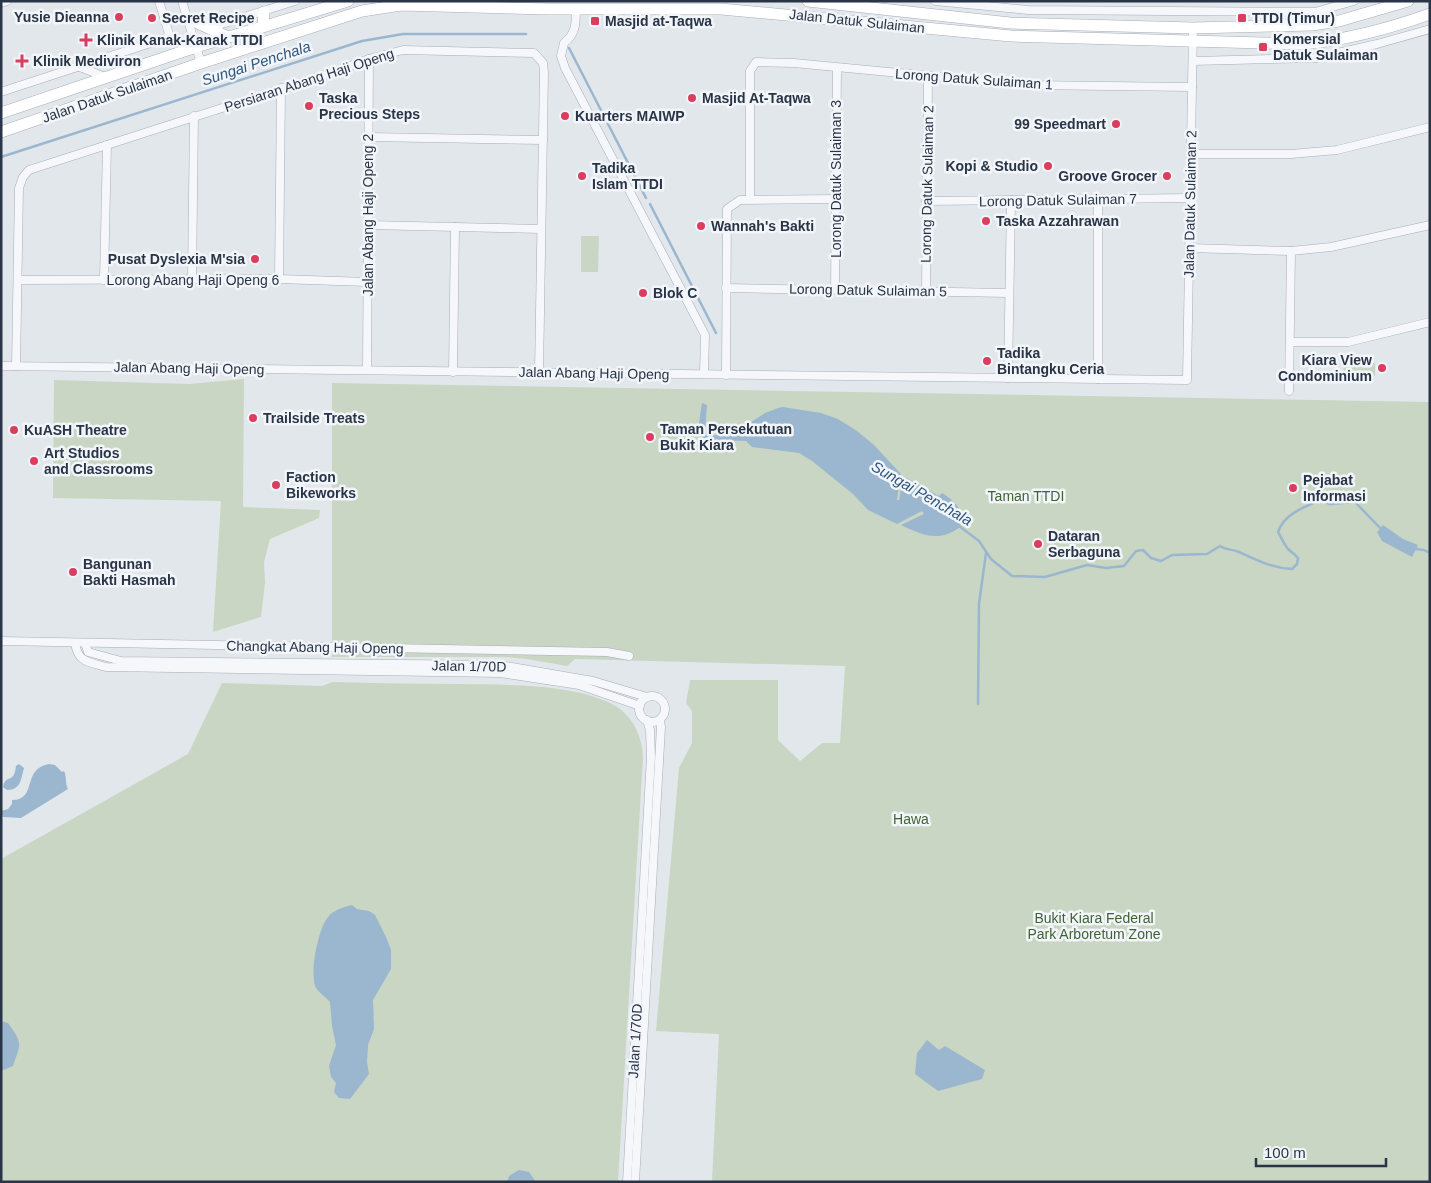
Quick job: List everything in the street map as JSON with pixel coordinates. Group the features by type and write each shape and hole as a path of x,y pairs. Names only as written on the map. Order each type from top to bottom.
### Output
{"main road":[{"name":"Jalan Datuk Sulaiman","path":"1,113 196,46 348,1"},
{"name":"Jalan Datuk Sulaiman","path":"808,1 1010,23 1193,28 1312,25 1339,21 1408,1"},
{"name":"Jalan Datuk Sulaiman","path":"1,132 201,63 353,14 380,7 401,5 576,9 721,5 1011,36 1303,44 1380,31 1426,15"},
{"path":"1390,7 1385,12 1383,18 1385,21 1391,22 1426,15"},
{"path":"263,27 264,12"},
{"path":"187,18 228,37"}],"street":[{"path":"1,3 7,1"},
{"path":"1,92 166,38 169,34 168,29 158,1"},
{"path":"182,1 201,63"},
{"path":"209,28 295,1"},
{"path":"935,1 1028,10 1316,12 1354,1"},
{"path":"959,18 960,4"},
{"path":"576,9 576,28 570,39 564,43 561,56 568,76 705,335 704,374"},
{"name":"Jalan Datuk Sulaiman 2","path":"1187,380 1193,28"},
{"path":"1193,61 1316,58 1430,29"},
{"name":"Persiaran Abang Haji Openg","path":"16,366 19,188 29,170 370,59 403,50 534,53 543,62 542,229 538,373"},
{"name":"Jalan Abang Haji Openg 2","path":"367,370 370,59"},
{"name":"Lorong Datuk Sulaiman 1","path":"750,199 750,71 756,62 1025,85 1192,86"},
{"path":"80,67 105,77"},
{"name":"Lorong Datuk Sulaiman 3","path":"835,290 837,69"},
{"name":"Lorong Datuk Sulaiman 2","path":"926,291 928,76"},
{"path":"279,280 281,88"},
{"path":"192,279 194,116"},
{"path":"1191,154 1291,154 1337,150 1430,128"},
{"path":"369,137 543,140"},
{"path":"104,280 108,145"},
{"name":"Lorong Datuk Sulaiman 7","path":"926,201 1190,198"},
{"path":"726,375 727,209 740,200 750,199 836,200"},
{"path":"1098,199 1098,379"},
{"path":"1008,378 1011,200"},
{"path":"368,225 542,229"},
{"path":"1189,248 1291,251 1331,246 1430,225"},
{"path":"453,372 455,227"},
{"path":"1289,391 1291,251"},
{"name":"Lorong Abang Haji Openg 6","path":"18,280 192,279 368,282"},
{"name":"Lorong Datuk Sulaiman 5","path":"726,288 1009,293"},
{"path":"1290,342 1348,342 1430,322"},
{"name":"Jalan Abang Haji Openg","path":"1,366 1187,380"},
{"name":"Changkat Abang Haji Openg","path":"1,641 456,648 607,652 629,656"},
{"name":"Jalan 1/70D","path":"75,643 77,652 82,659 106,667 500,673 579,685 604,692 640,706"},
{"name":"Jalan 1/70D","path":"85,643 88,652 120,661 515,666 593,681 646,697"},
{"path":"656,696 663,701 666,711 660,720 655,722 647,720 641,715 640,706 646,697 656,696"},
{"name":"Jalan 1/70D","path":"627,1182 650,757 650,730 647,720"},
{"name":"Jalan 1/70D","path":"635,1182 660,720"}],"green space":[{"path":"581,236 599,236 598,272 581,272"},
{"path":"1344,362 1375,363 1375,376 1343,376"},
{"path":"244,379 243,507 320,510 319,518 270,539 264,562 265,583 261,617 213,632 221,501 53,498 54,380 189,384"},
{"path":"332,383 1430,402 1430,1182 712,1182 719,1034 656,1031 679,768 692,743 692,711 686,703 690,680 778,680 778,740 800,761 822,743 840,743 845,666 575,659 567,666 505,657 332,657"},
{"path":"333,682 537,686 596,697 612,704 626,714 635,727 641,741 643,757 618,1182 1,1182 1,859 188,754 222,683 322,686"}],"water":[{"path":"702,403 707,405 705,429 708,435 744,436 751,422 765,413 783,407 821,413 838,419 874,445 901,474 897,500 899,500 903,476 939,496 942,493 951,499 960,511 960,527 945,535 938,536 916,532 901,525 924,514 922,511 897,524 868,510 853,494 799,453 752,447 746,441 706,440 699,434"},
{"path":"1383,525 1403,539 1418,545 1412,557 1382,541 1377,532"},
{"path":"19,764 24,768 20,783 12,790 7,790 3,787 4,783 14,775 16,766"},
{"path":"49,764 55,765 62,772 64,771 68,789 21,818 3,817 1,811 8,809 12,804 12,800 20,799 25,795 35,772 40,767"},
{"path":"352,905 357,909 369,911 375,915 391,950 391,969 373,1000 374,1029 368,1045 367,1062 369,1074 350,1099 339,1098 334,1092 336,1083 331,1077 329,1066 336,1045 330,1002 316,988 314,963 324,923 333,912"},
{"path":"1,1021 8,1023 16,1035 19,1048 13,1066 1,1071"},
{"path":"927,1040 939,1050 945,1046 985,1070 982,1079 938,1091 915,1074 917,1053"},
{"path":"519,1170 529,1172 536,1182 507,1182 509,1176"}],"waterway":[{"name":"Sungai Penchala","path":"1,157 362,41 403,34 526,34"},
{"name":"Sungai Penchala","path":"569,48 646,198"},
{"name":"Sungai Penchala","path":"650,204 716,333"},
{"name":"Sungai Penchala","path":"959,526 979,541 991,559 1012,576 1045,577 1087,565 1106,568 1124,566 1136,551 1143,550 1151,558 1161,561 1172,555 1207,554 1220,546 1258,561 1292,569 1297,564 1298,558 1288,549 1278,532 1285,520 1290,516 1302,508 1321,500 1330,504 1355,502 1383,531"},
{"name":"Sungai Penchala","path":"1415,549 1430,553"},
{"path":"978,704 979,604 986,553"}],"place":[{"name":"Yusie Dieanna","path":"119,17"},
{"name":"Secret Recipe","path":"152,18"},
{"name":"TTDI (Timur)","path":"1242,18"},
{"name":"Masjid at-Taqwa","path":"595,21"},
{"name":"Klinik Kanak-Kanak TTDI","path":"86,40"},
{"name":"Komersial Datuk Sulaiman","path":"1263,47"},
{"name":"Klinik Mediviron","path":"22,61"},
{"name":"Masjid At-Taqwa","path":"692,98"},
{"name":"Taska Precious Steps","path":"309,106"},
{"name":"Kuarters MAIWP","path":"565,116"},
{"name":"99 Speedmart","path":"1116,124"},
{"name":"Kopi & Studio","path":"1048,166"},
{"name":"Tadika Islam TTDI","path":"582,176"},
{"name":"Groove Grocer","path":"1167,176"},
{"name":"Taska Azzahrawan","path":"986,221"},
{"name":"Wannah's Bakti","path":"701,226"},
{"name":"Pusat Dyslexia M'sia","path":"255,259"},
{"name":"Blok C","path":"643,293"},
{"name":"Tadika Bintangku Ceria","path":"987,361"},
{"name":"Kiara View Condominium","path":"1382,368"},
{"name":"Trailside Treats","path":"253,418"},
{"name":"KuASH Theatre","path":"14,430"},
{"name":"Taman Persekutuan Bukit Kiara","path":"650,437"},
{"name":"Art Studios and Classrooms","path":"34,461"},
{"name":"Faction Bikeworks","path":"276,485"},
{"name":"Pejabat Informasi","path":"1293,488"},
{"name":"Dataran Serbaguna","path":"1038,544"},
{"name":"Bangunan Bakti Hasmah","path":"73,572"}],"park label":[{"name":"Taman TTDI","path":"1026,496"},
{"name":"Hawa","path":"911,819"},
{"name":"Bukit Kiara Federal Park Arboretum Zone","path":"1094,926"}]}
